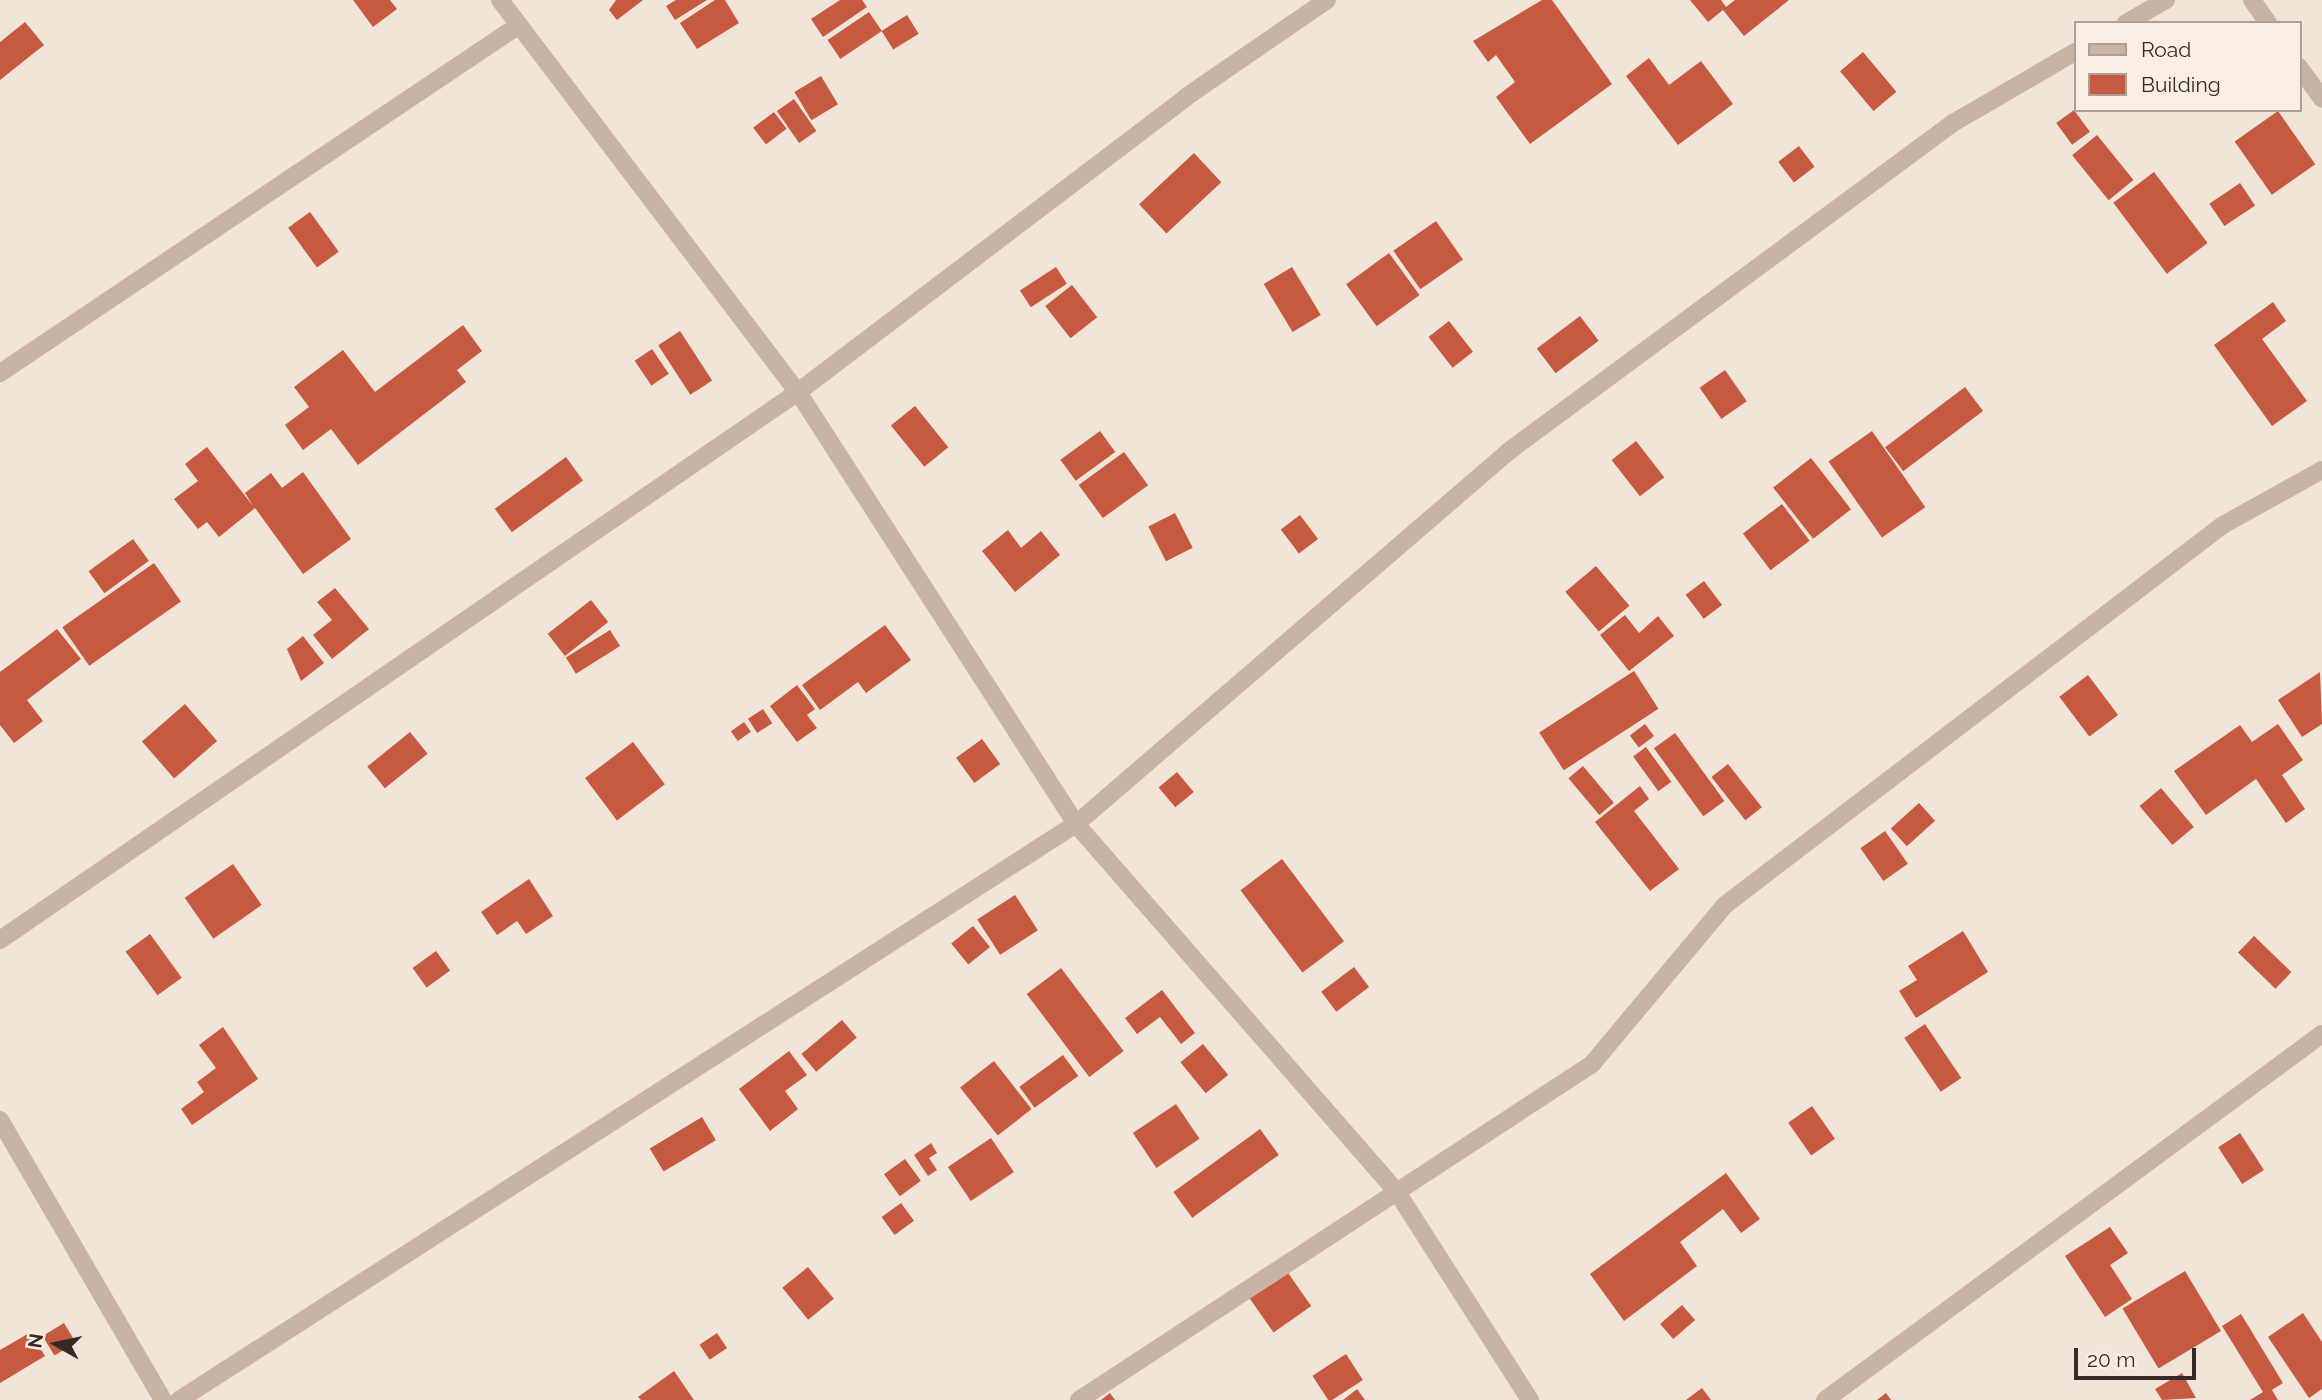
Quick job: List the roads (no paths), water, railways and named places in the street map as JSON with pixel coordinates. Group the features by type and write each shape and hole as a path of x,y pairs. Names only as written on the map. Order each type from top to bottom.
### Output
{"street":[{"path":"500,0 798,392 1076,824 1397,1192 1530,1400"},
{"path":"0,940 798,392 1186,97 1327,0"},
{"path":"2129,21 2166,0"},
{"path":"2252,0 2267,21"},
{"path":"0,373 519,24"},
{"path":"179,1400 1076,824 1509,451 1953,123 2074,53"},
{"path":"2301,70 2322,100"},
{"path":"1079,1400 1592,1064 1725,905 2223,525 2322,470"},
{"path":"1825,1400 2322,1034"},
{"path":"0,1120 163,1400"}]}
